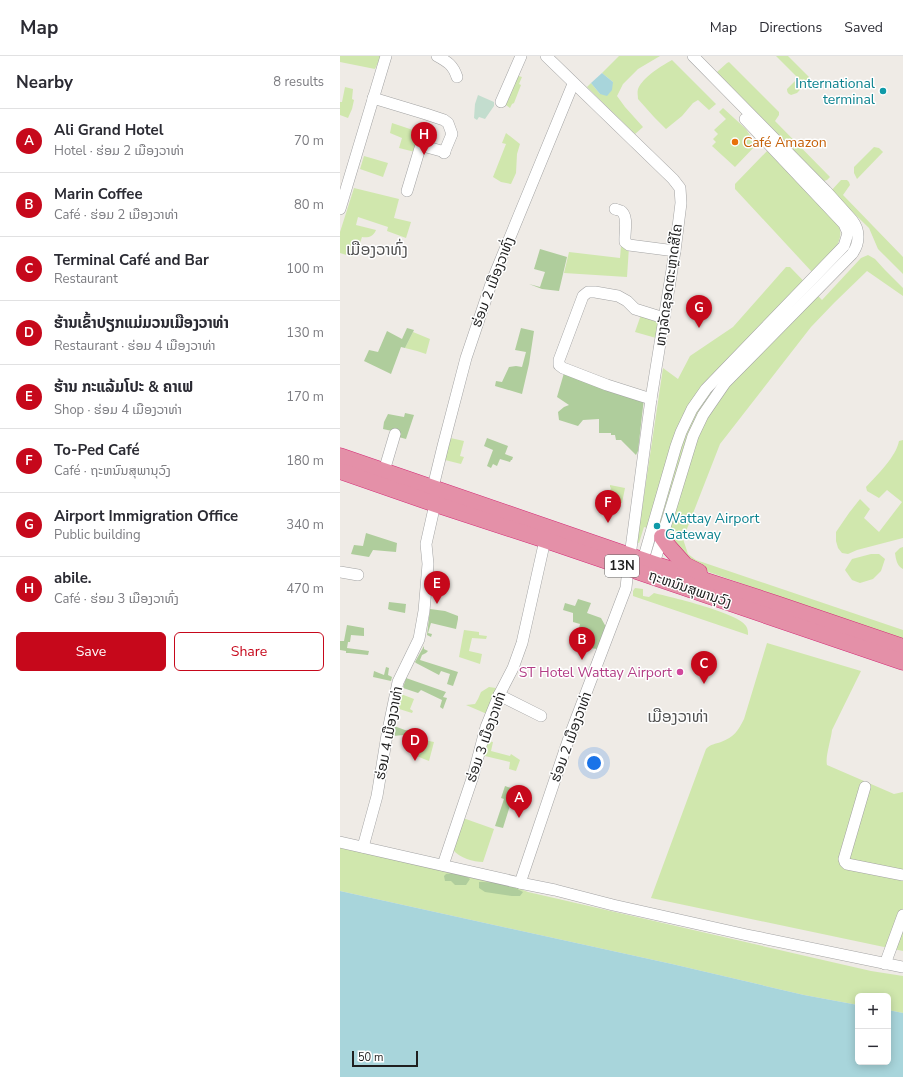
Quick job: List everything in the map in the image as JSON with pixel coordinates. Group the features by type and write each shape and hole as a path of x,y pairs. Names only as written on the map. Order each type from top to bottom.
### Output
{"highway":[{"name":"ຖະຫນົນສຸພານຸວົງ","path":"340,456 433,487 641,566 903,662"},
{"name":"ຖະຫນົນສຸພານຸວົງ","path":"340,470 434,504 545,540 776,604 903,647"},
{"path":"662,537 685,565 705,575 763,596 776,604"}],"street":[{"path":"340,209 344,183 386,56"},
{"path":"437,56 454,68 457,77"},
{"path":"501,102 521,56"},
{"name":"ທາງລັດຊອດຕະຫຼາດສີໄຄ","path":"546,56 673,178 680,188 681,202 675,251 651,399 641,566"},
{"path":"641,566 662,537 693,436 703,414 717,394 726,375 812,278 844,246 848,233 844,224 701,73 683,56"},
{"path":"641,566 676,446 692,409 706,389 726,375 821,286 856,249 858,234 856,225 826,191 693,56"},
{"name":"ຮ່ອມ 2 ເມືອງວາທົ່ງ","path":"433,487 466,358 492,281 574,84"},
{"path":"373,98 426,114 444,120 448,123 452,134 444,152 423,146 420,148 407,191"},
{"path":"615,209 621,211 624,215 626,223 625,242 628,245 675,251"},
{"path":"812,278 821,286"},
{"path":"651,399 607,385 563,368 559,365 559,360 584,296 588,292 618,296 627,301 635,309 664,318"},
{"path":"384,471 395,434"},
{"path":"676,446 688,451"},
{"name":"ຮ່ອມ 4 ເມືອງວາທ່າ","path":"363,847 377,796 387,735 398,682 419,639 424,611 428,564 426,544 434,504"},
{"name":"ຮ່ອມ 3 ເມືອງວາທ່າ","path":"443,865 473,776 486,728 499,695 513,668 522,643 545,540"},
{"name":"ຮ່ອມ 2 ເມືອງວາທ່າ","path":"520,883 570,735 626,588 641,566"},
{"path":"340,572 358,575"},
{"path":"499,695 541,716"},
{"path":"865,787 844,859 845,862 847,864 903,875"},
{"path":"340,842 747,935 903,967"},
{"path":"885,964 903,916"}],"green space":[{"path":"340,56 381,56 375,69 340,62"},
{"path":"619,56 660,56 638,69 623,84 617,96 643,127 635,134 587,87 591,83 600,94 613,82 602,73"},
{"path":"776,56 788,56 809,77 809,80 797,93 791,95 787,89 798,78"},
{"path":"672,60 716,104 709,110 698,100 666,129 638,99 638,89 648,76"},
{"path":"729,62 779,112 779,115 775,121 830,177 827,180 824,181 717,72"},
{"path":"515,75 522,77 519,84 521,85 514,103 510,108 503,103"},
{"path":"345,87 353,89 352,99 354,100 348,118 340,115 340,102 342,102"},
{"path":"478,95 494,102 494,106 485,119 479,117 477,120 474,118 475,104"},
{"path":"723,108 746,129 756,145 735,167 712,146 716,142 713,139 718,134 714,130 726,119 719,112"},
{"path":"392,123 422,133 415,152 399,148 402,138 390,133"},
{"path":"506,133 520,144 517,154 516,173 511,184 501,182 493,177 506,144 502,143"},
{"path":"874,147 879,148 883,152 857,179 854,173 854,167"},
{"path":"767,151 838,224 840,238 837,245 812,272 735,189 735,184"},
{"path":"364,156 388,163 383,177 360,169"},
{"path":"841,180 847,180 850,185 843,195 903,257 903,274 878,249 869,228 831,191"},
{"path":"354,188 399,199 394,218 411,222 406,238 387,231 388,227 358,217 356,225 376,230 370,236 362,237 359,246 355,245 353,257 340,253 340,232"},
{"path":"621,246 629,247 627,277 564,273 569,252 620,258"},
{"path":"540,249 567,257 559,291 542,289 529,284 540,287 545,272 534,269"},
{"path":"868,255 875,259 903,288 903,296 867,271 811,327 720,444 683,539 688,554 696,560 903,630 903,639 700,569 684,556 668,534 644,527 639,543 635,542 642,509 663,368 678,379 690,356 733,327 786,267 790,267 822,300 861,258"},
{"path":"643,309 660,316 656,338 635,332"},
{"path":"407,328 414,330 405,348 401,347 391,374 364,361 369,350 378,352 387,331 402,339"},
{"path":"521,328 534,331 529,364 522,394 495,386 496,381 502,382 509,367 522,367 526,352 515,350"},
{"path":"413,332 430,339 426,354 405,348"},
{"path":"564,373 585,382 644,398 638,451 636,455 621,440 616,440 615,435 611,435 611,433 599,433 599,419 583,420 578,426 559,420 558,412 569,405 557,397"},
{"path":"405,413 414,415 406,439 391,435 392,431 383,429 384,422 388,414 404,417"},
{"path":"446,437 464,441 460,456 464,457 461,464 445,460"},
{"path":"487,438 508,446 505,454 513,457 512,460 510,462 500,459 497,466 493,464 491,468 487,466 493,450 484,446"},
{"path":"903,440 903,538 857,550 848,554 842,553 838,548 836,541 836,532 860,499 870,509 864,518 879,532 902,502 887,490 879,498 867,491 866,487 890,459 899,441"},
{"path":"610,485 625,488 622,503 611,500 610,502 606,502 611,488"},
{"path":"366,533 397,543 396,552 373,550 369,557 351,554 354,545 363,546"},
{"path":"903,547 903,569 896,560 895,553"},
{"path":"871,554 879,554 885,559 881,571 873,579 860,583 852,580 845,570 852,559"},
{"path":"635,588 643,589 643,596 649,597 654,593 704,606 731,616 741,621 746,626 748,629 748,635 633,596 633,591"},
{"path":"578,599 591,603 587,613 601,618 606,627 597,649 577,646 577,637 580,624 573,622 573,613 563,610 565,603 575,606"},
{"path":"389,602 406,604 405,613 388,609"},
{"path":"430,609 445,611 458,616 456,629 431,623 428,633 432,634 431,637 427,635"},
{"path":"347,625 364,628 364,636 351,635 347,648 369,651 368,655 346,653 346,651 340,650 340,641 344,641"},
{"path":"464,630 479,632 479,635 487,636 486,639 472,638 469,651 482,654 480,664 459,657"},
{"path":"767,643 861,671 832,730 827,753 827,765 894,794 903,792 903,951 651,898 706,749 711,745 729,738 740,727 744,719"},
{"path":"424,646 424,649 428,651 422,655 420,660 458,672 453,686 447,684 450,674 441,671 439,675 415,662"},
{"path":"386,667 389,668 388,675 392,677 391,681 373,677 374,671 384,675"},
{"path":"406,678 446,692 443,697 447,698 443,709 440,707 442,700 421,690 418,693 403,688"},
{"path":"489,687 496,688 487,714 466,705 475,704 481,692"},
{"path":"401,694 414,699 410,709 413,711 412,713 396,708"},
{"path":"394,726 405,730 415,731 413,736 393,736 392,730"},
{"path":"424,740 434,742 429,761 414,755 415,752 419,754"},
{"path":"487,741 493,742 491,751 510,756 511,754 520,760 516,771 509,769 510,762 485,756 484,751"},
{"path":"505,786 511,788 509,795 513,796 503,828 495,826 504,799 501,798"},
{"path":"463,818 494,829 483,862 467,859 453,850"},
{"path":"340,847 513,886 528,892 871,971 903,976 903,1013 891,1011 891,993 855,993 855,1004 804,995 672,964 340,891"},
{"path":"453,873 466,876 470,879 466,885 455,885 451,881 445,881 444,876 446,874"},
{"path":"479,882 502,884 523,892 520,896 512,896 485,892 479,888"}],"water":[{"path":"602,73 613,82 612,90 607,96 600,94 591,83"},
{"path":"340,891 672,964 804,995 855,1004 855,1065 891,1065 891,1011 903,1013 903,1077 340,1077"}],"place":[{"name":"International terminal","path":"883,91"},
{"name":"Café Amazon","path":"735,142"},
{"name":"abile.","path":"424,155"},
{"name":"Airport Immigration Office","path":"699,328"},
{"name":"To-Ped Café","path":"608,523"},
{"name":"Wattay Airport Gateway","path":"657,526"},
{"name":"ຮ້ານ ກະແລ້ມໂປະ & ຄາເຟ","path":"437,604"},
{"name":"Marin Coffee","path":"582,660"},
{"name":"ST Hotel Wattay Airport","path":"680,672"},
{"name":"Terminal Café and Bar","path":"704,684"},
{"name":"ຮ້ານເຂົ້າປຽກແມ່ມວນເມືອງວາທ່າ","path":"415,761"},
{"name":"Ali Grand Hotel","path":"519,818"}],"district":[{"name":"ເມືອງວາທົ່ງ","path":"377,250"},
{"name":"ເມືອງວາທ່າ","path":"678,717"}]}
